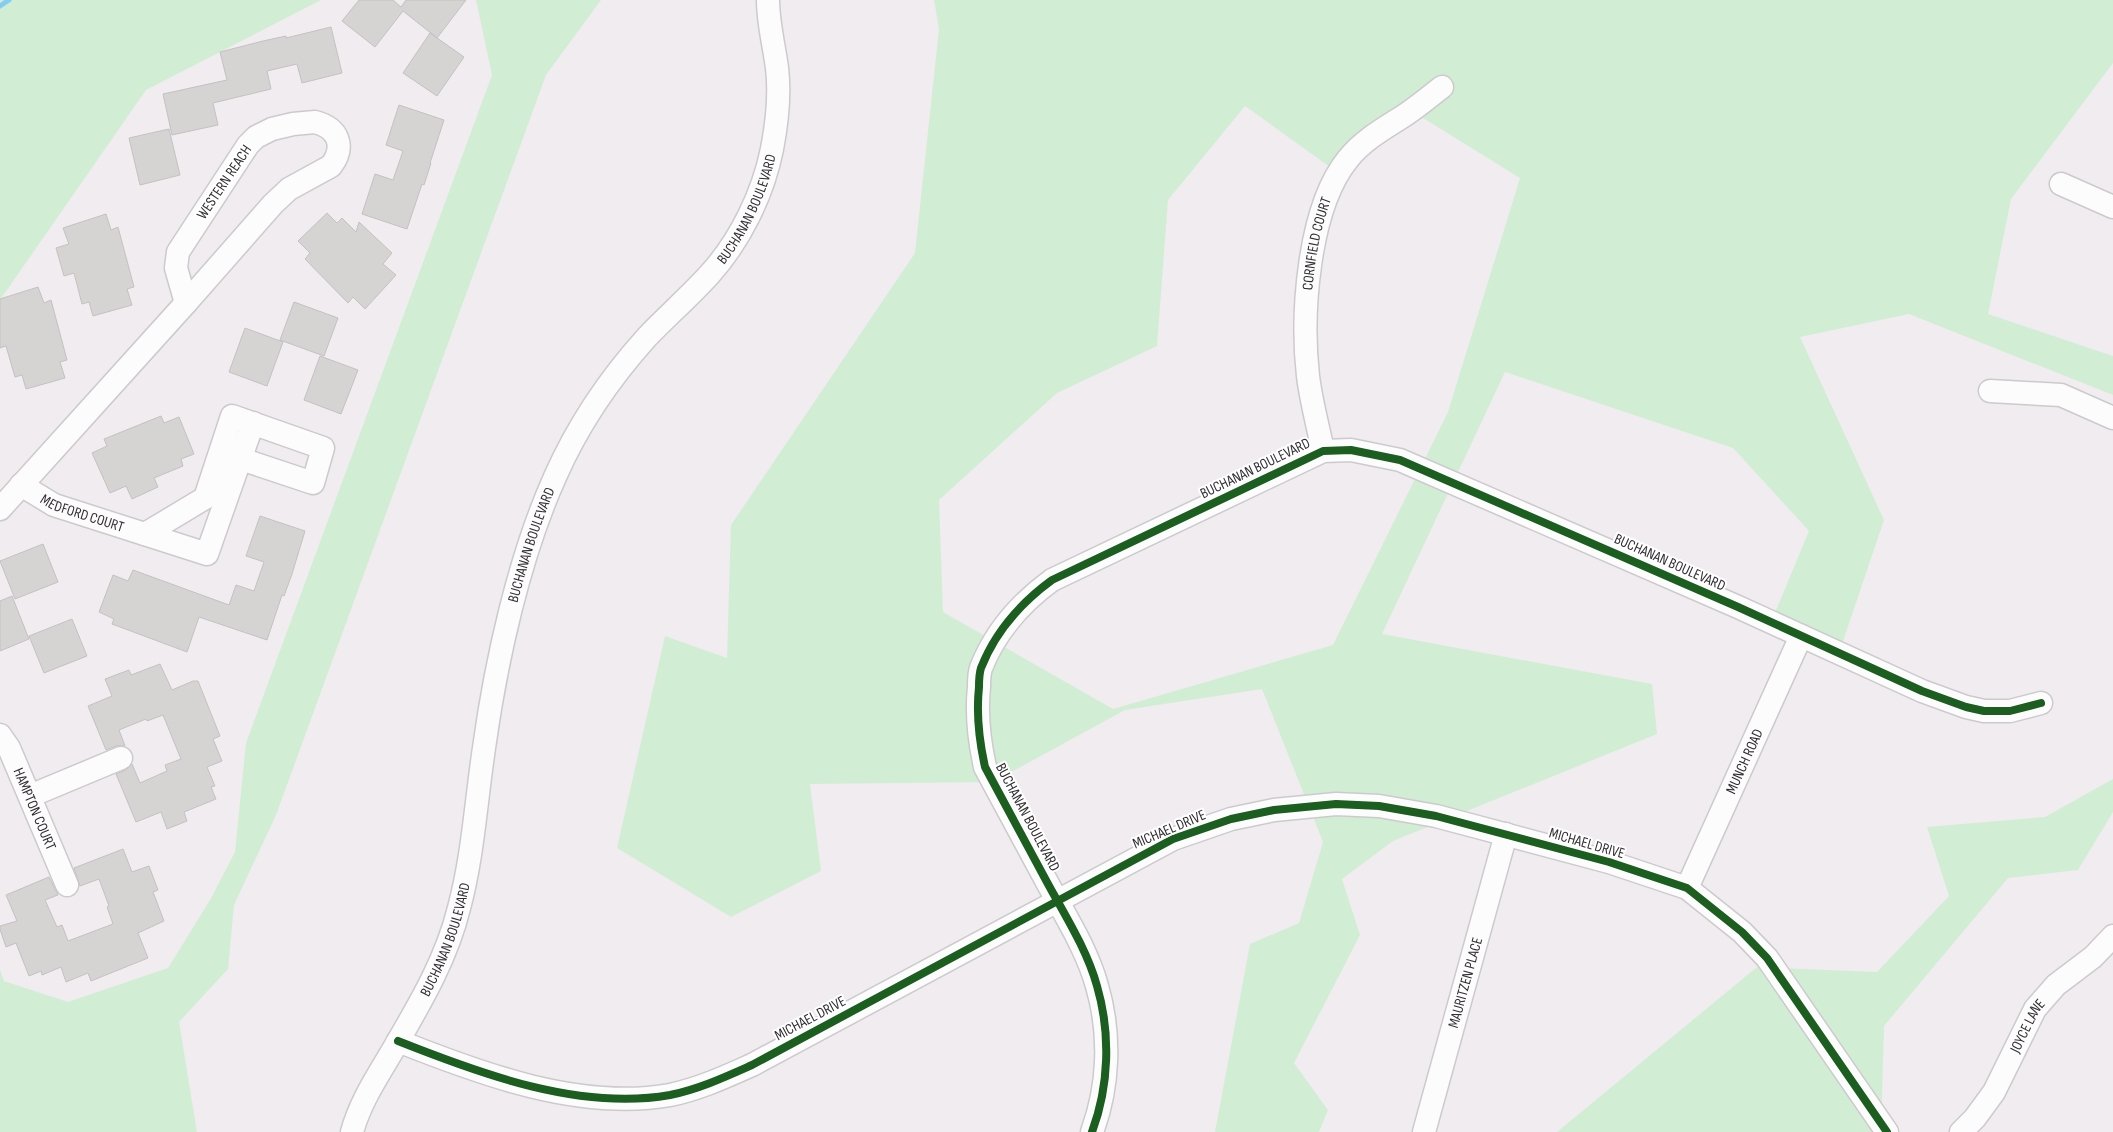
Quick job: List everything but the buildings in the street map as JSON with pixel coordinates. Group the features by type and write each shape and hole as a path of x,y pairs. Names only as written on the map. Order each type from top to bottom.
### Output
{"street":[{"name":"BUCHANAN BOULEVARD","path":"352,1132 364,1099 439,968 459,910 469,867 484,746 501,650 527,556 554,479 586,418 623,365 728,252 746,222 762,184 773,146 778,99 777,72 768,0"},
{"name":"CORNFIELD COURT","path":"1322,451 1308,377 1305,317 1312,256 1327,198 1336,176 1349,157 1379,131 1404,116 1442,88"},
{"name":"WESTERN REACH","path":"0,509 186,303 284,194 289,189 331,166 336,160 339,150 334,132 327,126 315,122 272,129 248,145 178,252 176,268 186,303"},
{"path":"2061,184 2113,207"},
{"path":"1990,391 2061,396 2113,418"},
{"path":"215,501 232,416 323,448 313,483 241,459"},
{"path":"144,534 215,501 241,459 253,423"},
{"name":"BUCHANAN BOULEVARD","path":"1092,1132 1104,1082 1105,1027 1097,985 1085,954 985,767 980,746 977,707 980,670 991,648 1019,608 1033,594 1052,580 1322,451 1351,450 1400,460 1922,691 1966,706 2000,712 2041,703"},
{"name":"MEDFORD COURT","path":"21,486 54,505 207,554 215,501"},
{"name":"MUNCH ROAD","path":"1687,888 1801,636"},
{"name":"HAMPTON COURT","path":"0,735 9,748 67,885"},
{"path":"30,796 122,758"},
{"name":"MICHAEL DRIVE","path":"398,1041 475,1070 572,1095 625,1098 670,1095 710,1084 752,1065 1173,839 1231,819 1274,810 1336,804 1379,806 1436,816 1506,834 1609,862 1687,888 1742,932 1767,958 1887,1132"},
{"name":"MAURITZEN PLACE","path":"1424,1132 1506,834"},
{"name":"JOYCE LANE","path":"1961,1132 1975,1118 1994,1092 2035,1009 2056,985 2093,958 2113,936"}],"green space":[{"path":"0,0 321,0 146,90 0,300"},
{"path":"476,0 601,0 546,75 276,815 234,905 228,969 179,1022 197,1132 0,1132 0,970 4,981 68,1002 168,968 210,900 235,852 246,743 492,75"},
{"path":"934,0 2113,0 2113,63 2011,199 1988,314 2113,356 2113,395 1909,314 1800,337 1884,520 1838,656 1769,627 1809,531 1733,448 1505,372 1382,634 1652,684 1657,734 1393,841 1342,879 1360,935 1294,1063 1328,1110 1319,1132 1215,1132 1250,944 1299,923 1323,842 1262,689 1125,710 993,782 810,784 821,871 731,917 617,848 665,636 727,658 731,525 915,253 939,29","holes":["1245,106 1337,172 1415,113 1520,178 1448,412 1333,645 1113,709 943,612 939,500 1057,393 1157,346 1168,200"]},
{"path":"2113,779 2113,812 2078,870 2008,878 1884,1026 1881,1132 1557,1132 1757,967 1877,972 1949,896 1927,827 2045,817"}],"waterway":[{"path":"0,6 9,0"}],"cycle path":[{"path":"1092,1132 1098,1114 1105,1078 1106,1041 1102,1004 1093,973 1082,947 985,767 978,717 981,668 1002,630 1020,608 1052,580 1323,451 1351,450 1400,460 1738,607 1922,691 1966,707 1984,711 2010,711 2041,703"},
{"path":"398,1041 497,1077 566,1094 636,1099 670,1095 712,1082 752,1065 1173,839 1231,819 1274,810 1336,804 1379,806 1436,816 1609,862 1687,888 1742,932 1767,958 1887,1132"}]}
